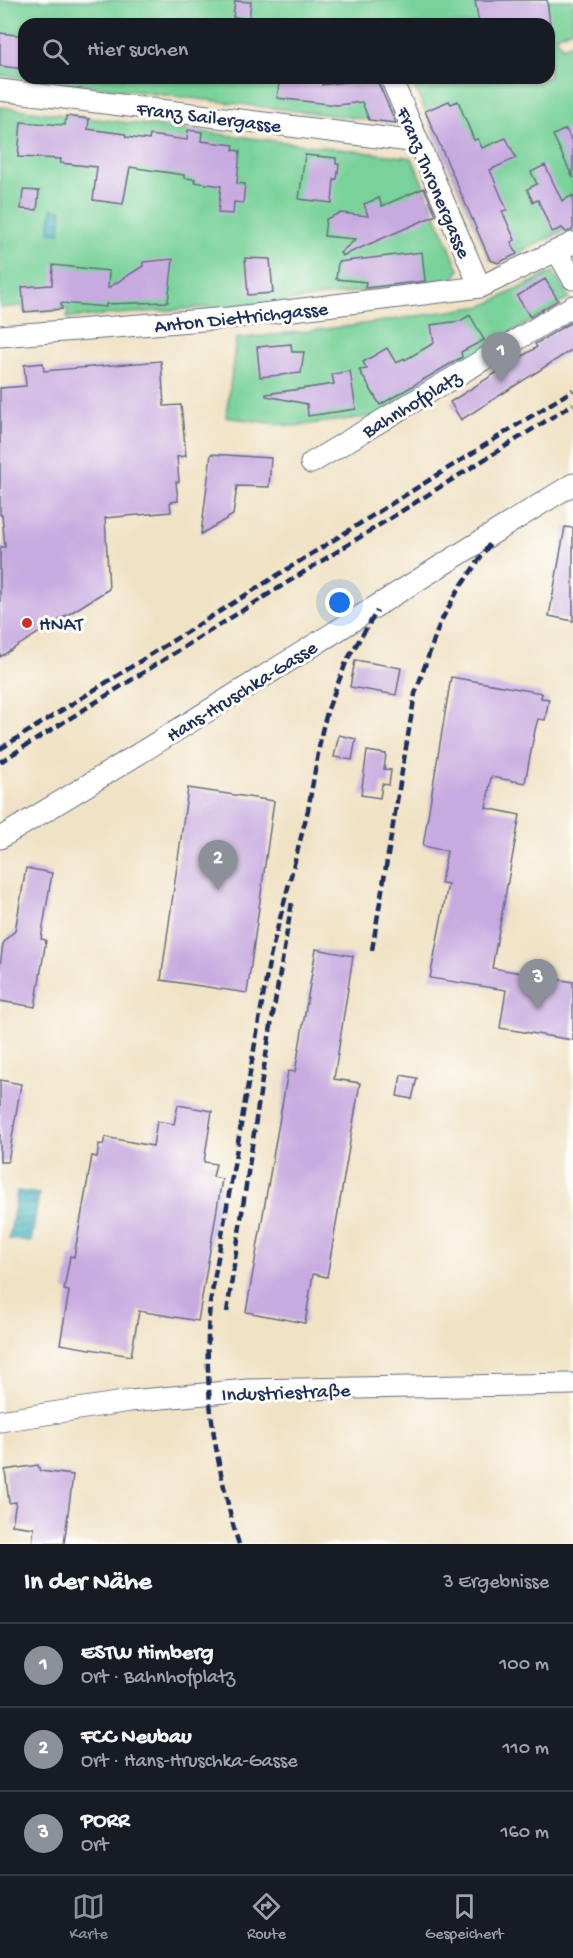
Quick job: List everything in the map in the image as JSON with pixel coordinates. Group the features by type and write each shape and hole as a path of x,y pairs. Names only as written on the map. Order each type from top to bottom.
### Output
{"street":[{"name":"Franz Thronergasse","path":"394,84 480,286"},
{"name":"Franz Sailergasse","path":"0,90 418,142"},
{"path":"480,286 565,247 573,279"},
{"name":"Anton Diettrichgasse","path":"0,336 229,318 480,286"},
{"name":"Bahnhofplatz","path":"311,463 573,306"},
{"name":"Hans-Hruschka-Gasse","path":"0,838 137,757 386,598 573,484"},
{"name":"Industriestraße","path":"0,1421 130,1401 247,1390 573,1384"}],"green space":[{"path":"0,0 573,0 573,29 556,36 562,47 573,43 573,226 498,263 490,260 414,84 555,84 555,18 18,18 18,77 0,75"},
{"path":"74,84 379,84 393,117 389,122"},
{"path":"0,107 412,158 459,270 454,279 279,302 67,318 68,309 24,312 23,306 0,308"},
{"path":"553,272 569,298 375,416 293,426 226,417 236,339 351,326 483,306"}],"water":[{"path":"52,209 62,210 60,233 49,232"},
{"path":"17,1191 39,1194 31,1242 9,1239"}],"building":[{"path":"475,0 547,0 549,18 478,18"},
{"path":"235,1 251,2 249,18 233,17"},
{"path":"0,33 18,35 18,68 0,66"},
{"path":"279,84 379,84 396,123 369,120 362,102 337,105 277,98"},
{"path":"449,101 451,104 458,101 474,140 478,139 482,148 506,138 516,158 490,170 507,210 502,211 515,240 511,242 517,254 498,263 490,260 425,111"},
{"path":"66,116 89,119 88,129 125,134 126,137 149,140 150,135 187,140 188,130 202,132 201,141 234,145 233,150 240,151 237,183 245,184 243,203 234,202 233,214 218,213 221,186 194,182 195,179 184,178 184,175 130,167 123,204 93,200 97,167 60,163 61,159 18,157 21,122 65,125"},
{"path":"566,129 573,144 573,178 553,135"},
{"path":"305,155 336,158 336,164 339,164 337,179 334,179 332,203 299,199"},
{"path":"545,165 562,201 573,195 573,230 566,232 562,228 552,232 538,200 533,202 527,189 537,184 531,172"},
{"path":"424,188 436,215 342,256 340,253 356,239 324,236 326,219 340,213 368,216 364,204 379,198 382,206"},
{"path":"23,190 39,191 37,210 21,209"},
{"path":"422,252 425,281 365,288 366,282 336,279 338,262"},
{"path":"245,258 270,259 273,293 248,295"},
{"path":"173,259 168,302 106,304 106,307 61,303 62,309 24,312 22,287 52,285 53,265 109,271 108,288 143,266 143,262"},
{"path":"545,279 558,300 530,317 517,296"},
{"path":"470,315 484,340 461,352 462,357 380,405 359,370 367,369 363,362 387,348 396,363 404,358 405,360 434,343 431,325 460,321"},
{"path":"571,322 573,349 461,420 450,402 537,347 535,344"},
{"path":"291,344 292,352 304,352 301,373 260,377 257,347"},
{"path":"161,361 164,406 181,405 186,456 177,457 178,501 170,502 171,512 105,518 109,589 0,657 0,547 5,547 2,515 0,515 0,388 26,386 24,365 43,363 44,371"},
{"path":"350,371 356,409 308,416 307,404 266,396 266,394 334,384 332,374"},
{"path":"211,454 271,458 269,487 237,486 233,515 201,534"},
{"path":"565,527 573,528 573,621 549,616"},
{"path":"355,660 401,668 396,695 350,687"},
{"path":"451,677 542,693 541,698 549,699 545,720 538,719 525,783 491,777 486,808 520,815 492,968 573,982 573,1040 500,1028 506,990 430,978 448,884 441,883 447,851 423,846"},
{"path":"339,735 356,739 352,760 334,757"},
{"path":"367,751 386,754 384,769 391,770 389,785 382,784 380,798 361,795"},
{"path":"188,788 274,801 247,993 161,980"},
{"path":"26,868 52,873 41,939 46,940 35,1007 0,1001 0,966 3,944 15,931"},
{"path":"316,949 353,956 334,1079 360,1083 327,1277 313,1274 305,1323 246,1312 288,1071 295,1072"},
{"path":"401,1075 417,1078 412,1099 397,1096"},
{"path":"0,1080 21,1084 8,1162 0,1162"},
{"path":"178,1105 212,1111 204,1162 216,1164 213,1177 222,1179 198,1321 139,1311 131,1356 60,1344 69,1291 64,1290 70,1256 74,1257 92,1156 97,1157 99,1144 103,1145 105,1137 153,1146 157,1121 174,1124"},
{"path":"38,1465 40,1471 73,1475 64,1544 32,1544 34,1528 12,1525 16,1502 9,1503 5,1470"}],"railway":[{"path":"0,749 573,390"},
{"path":"0,762 573,404"},
{"path":"372,950 415,694 440,623 457,592 491,542"},
{"path":"239,1544 220,1468 212,1421 208,1375 210,1304 270,957 308,810 322,731 347,660 377,611"},
{"path":"227,1312 263,1073 292,902"}],"place":[{"name":"ESTW Himberg","path":"501,382"},
{"name":"HNAT","path":"27,623"},
{"name":"FCC Neubau","path":"218,890"},
{"name":"PORR","path":"538,1009"}]}
